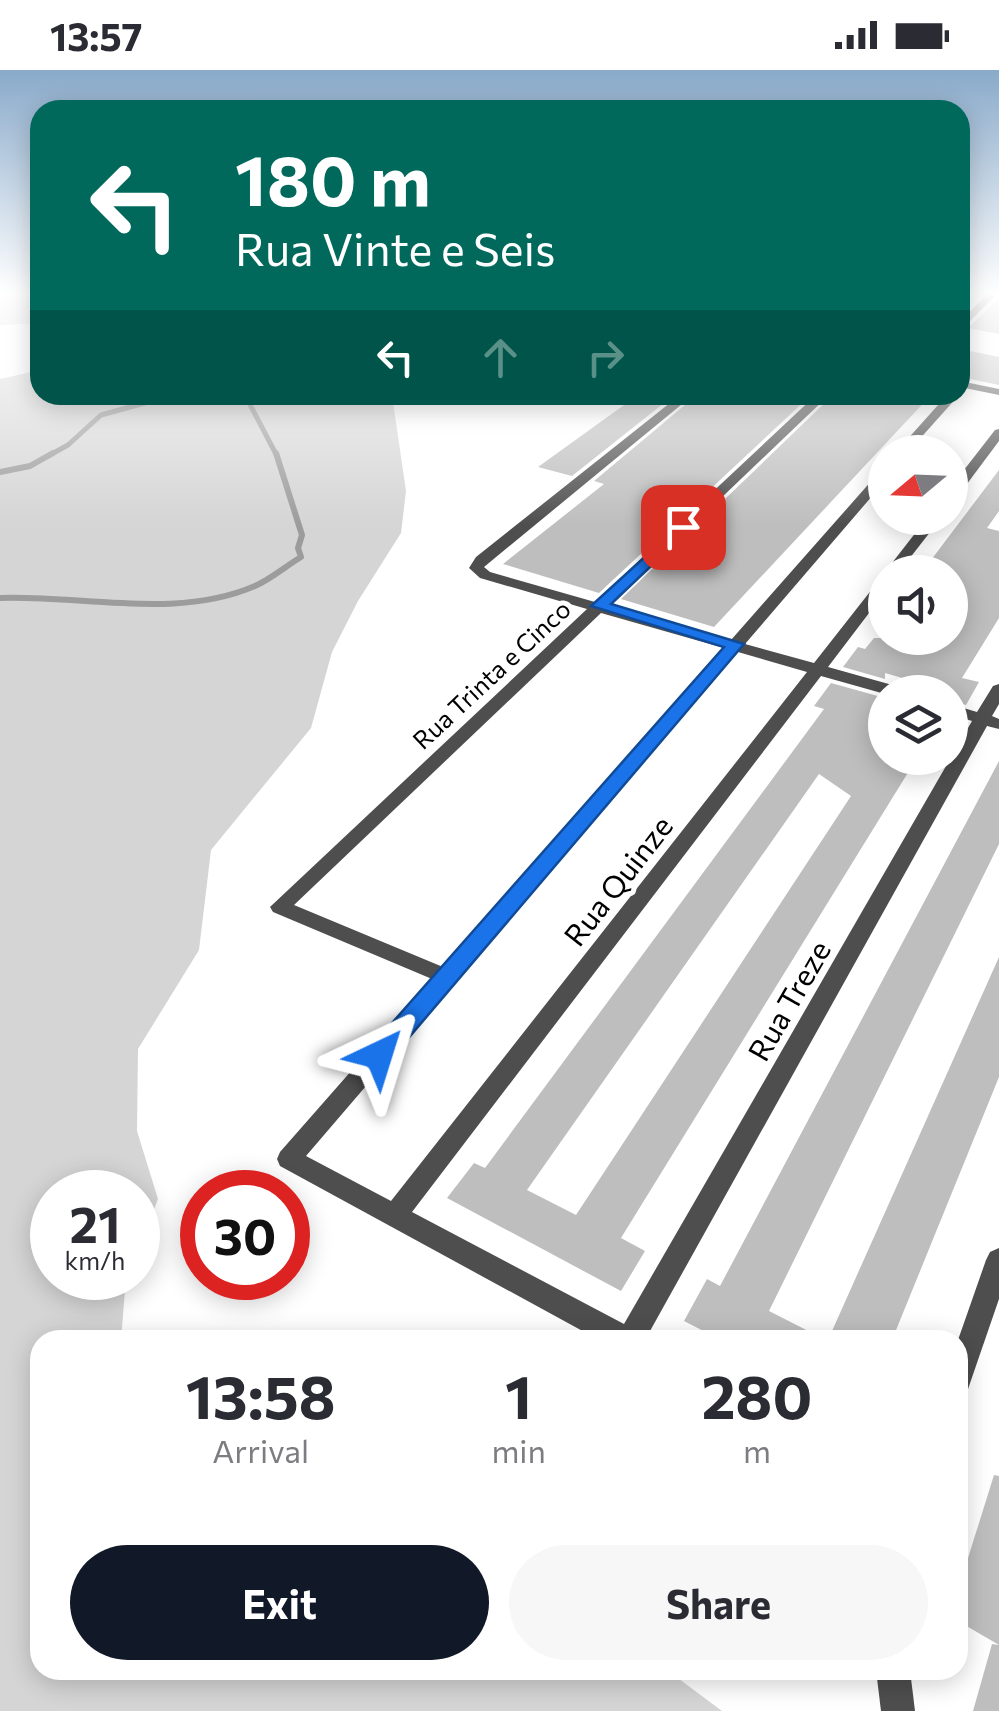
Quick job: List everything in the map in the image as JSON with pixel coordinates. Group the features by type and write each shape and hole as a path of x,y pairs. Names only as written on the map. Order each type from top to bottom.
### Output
{"street":[{"path":"970,389 999,392"},
{"path":"675,405 481,560 476,568 485,575 868,683"},
{"name":"Rua Trinta e Cinco","path":"447,977 280,907 811,405"},
{"path":"917,435 943,405"},
{"path":"968,474 999,434"},
{"path":"610,1330 289,1158 868,491"},
{"path":"905,555 921,535"},
{"name":"Rua Quinze","path":"396,1214 868,604"},
{"name":"Rua Treze","path":"634,1330 991,722 999,689"},
{"path":"968,1358 991,1309 999,1260"},
{"path":"894,1680 898,1711"}],"shaded area":[{"path":"30,372 30,405 393,405 406,491 401,533 358,601 332,652 311,728 211,850 199,950 138,1049 137,1131 149,1170 30,1170 30,1300 124,1300 122,1330 30,1330 30,1680 680,1680 722,1711 0,1711 0,379"}],"building":[{"path":"970,372 999,372 999,385 970,379"},
{"path":"624,405 661,405 572,476 538,467"},
{"path":"685,405 800,405 599,593 503,564 604,484 594,481"},
{"path":"823,405 922,405 894,435 868,435 868,462 714,627 621,599"},
{"path":"999,470 999,511 987,528 999,531 999,618 964,675 871,675 843,667 858,647 865,649 868,645 868,655 968,655 968,555 935,555 950,535 968,535 968,511"},
{"path":"968,679 979,682 968,701"},
{"path":"831,683 868,693 868,775 907,775 621,1238 645,1251 621,1291 447,1198 474,1163 485,1168 824,709 814,706","holes":["819,774 851,796 576,1215 527,1190"]},
{"path":"999,761 999,844 769,1311 806,1330 702,1330 684,1321 707,1279 720,1286"},
{"path":"999,957 999,1077 896,1330 832,1330"},
{"path":"994,1475 999,1476 999,1645 968,1627 968,1558"},
{"path":"992,1644 999,1645 999,1711 973,1711"}],"waterway":[{"path":"48,456 68,445 101,415 138,405"},
{"path":"250,405 277,456"},
{"path":"0,472 30,466 53,453"},
{"path":"0,598 162,604 225,596 261,583 301,557 298,548 302,535 277,456"}],"route":[{"path":"379,1055 735,644 600,606 683,527"}]}
